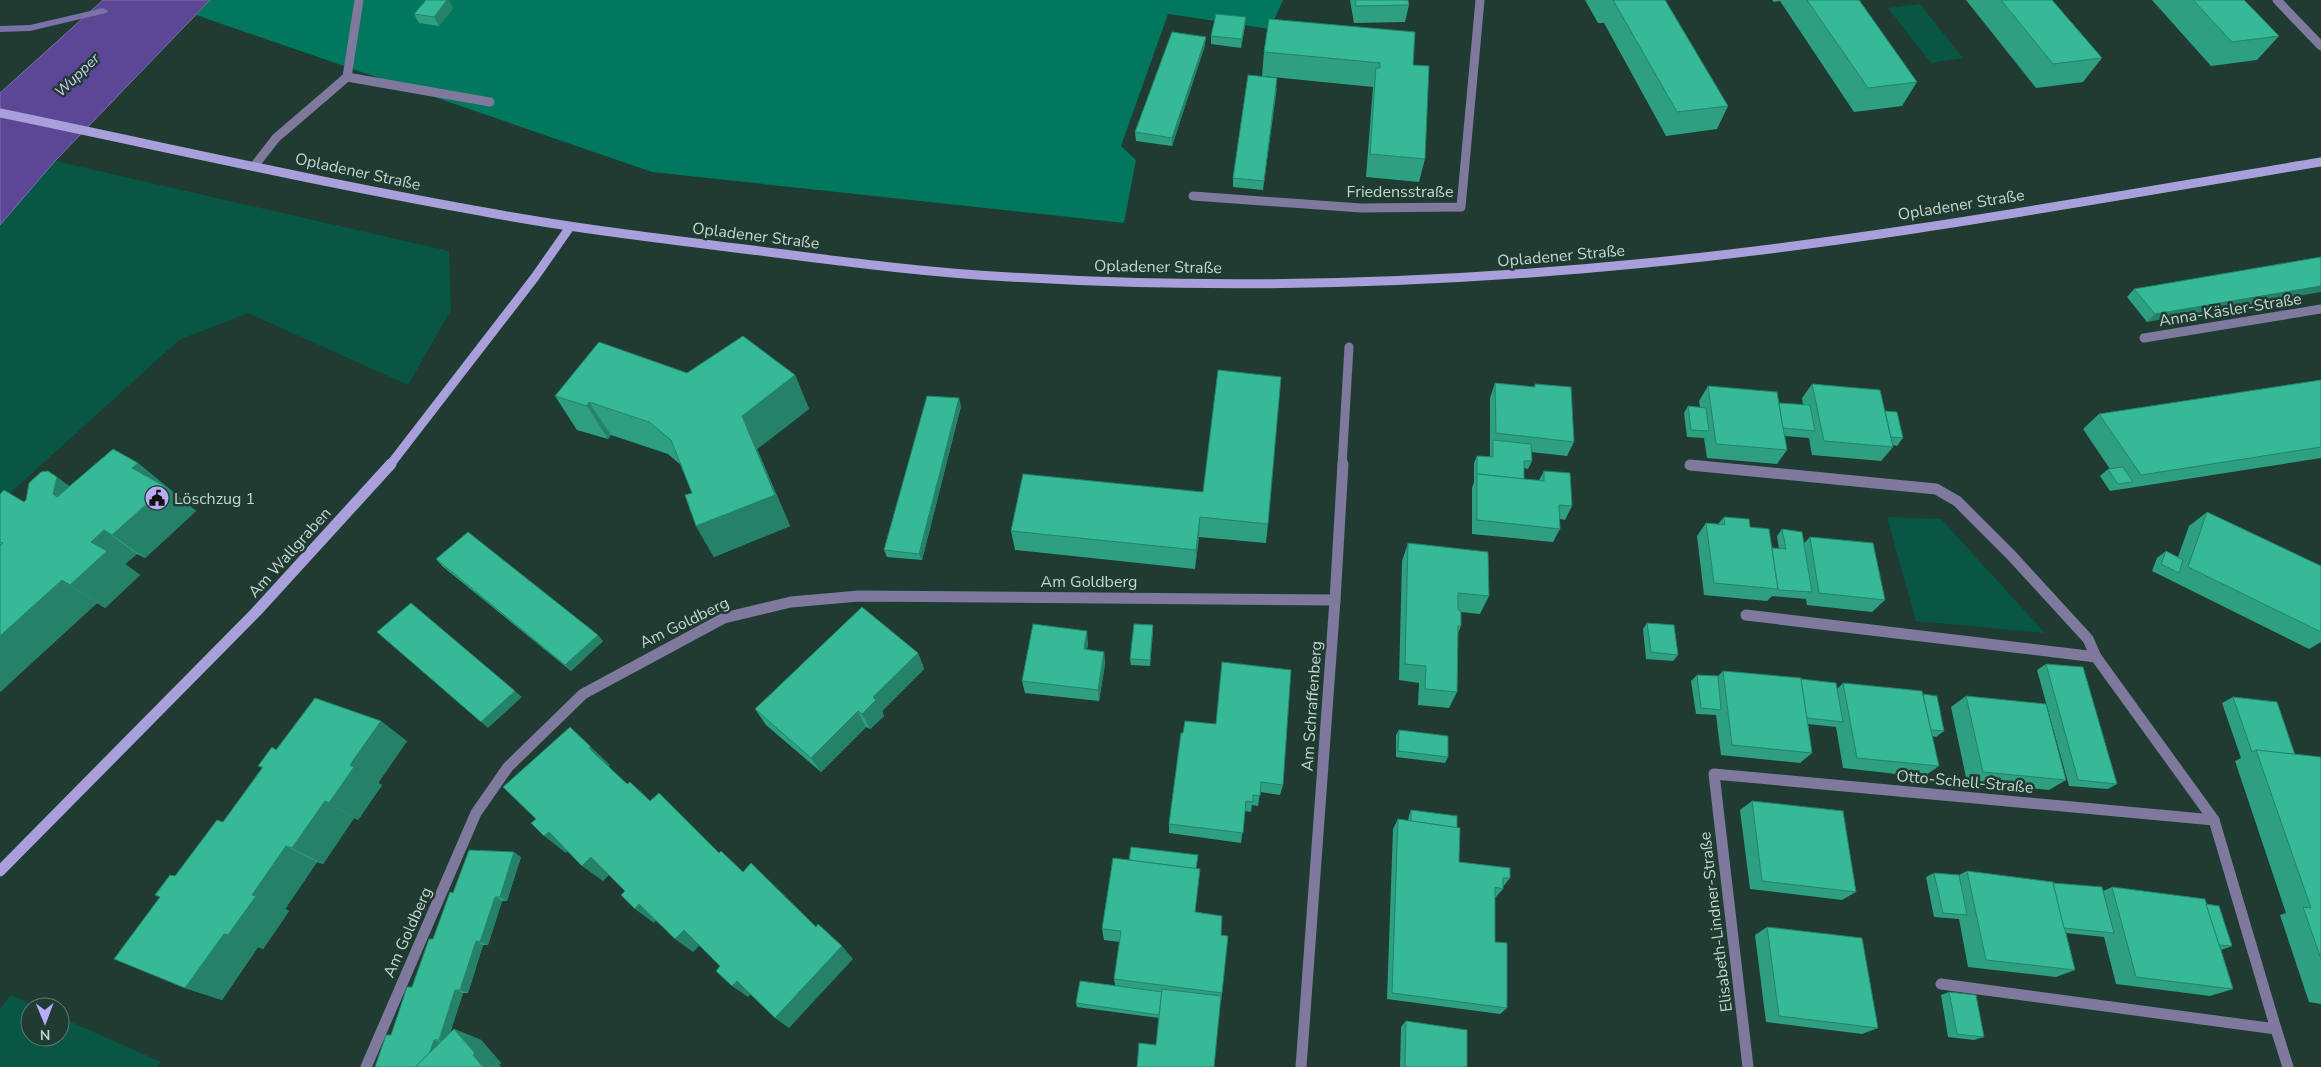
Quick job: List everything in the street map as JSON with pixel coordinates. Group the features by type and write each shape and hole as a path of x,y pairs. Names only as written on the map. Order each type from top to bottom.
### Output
{"main road":[{"name":"Opladener Straße","path":"0,113 447,205 570,227 895,268 1040,279 1316,282 1460,278 1556,272 1692,258 1856,236 2321,162"},
{"name":"Am Wallgraben","path":"0,871 256,612 400,454 536,277 570,227"}],"street":[{"path":"255,165 276,138 347,77 359,0"},
{"name":"Friedensstraße","path":"1193,196 1361,208 1461,206 1480,0"},
{"path":"2277,0 2321,46"},
{"path":"347,77 490,102"},
{"name":"Anna-Käsler-Straße","path":"2144,338 2321,309"},
{"name":"Am Schraffenberg","path":"1301,1067 1334,600 1349,346"},
{"path":"1690,465 1936,489 1957,501 2012,556 2088,639 2096,657 2136,708 2214,820 2288,1067"},
{"name":"Am Goldberg","path":"366,1067 476,813 508,767 583,694 724,618 745,611 809,598 937,596 1334,600"},
{"path":"1746,616 2096,657"},
{"name":"Otto-Schell-Straße","path":"1714,774 2214,820"},
{"name":"Elisabeth-Lindner-Straße","path":"1714,774 1748,1067"},
{"path":"1941,984 2276,1029"}],"green space":[{"path":"210,0 1283,0 1270,29 1168,14 1121,146 1136,160 1124,223 652,172 196,15"},
{"path":"1920,4 1963,58 1931,63 1888,8"},
{"path":"55,161 449,251 451,310 408,385 248,313 179,340 0,502 0,225"},
{"path":"1887,517 1941,519 2045,633 1916,621"},
{"path":"11,995 20,999 20,1047 70,1047 70,1021 161,1062 157,1067 0,1067 0,1009"}],"water":[{"name":"Wupper","path":"103,0 210,0 55,161 0,225 0,93"}],"building":[{"path":"426,0 447,0 434,17 414,14"},
{"path":"1355,0 1408,0 1409,5 1356,6"},
{"path":"1613,0 1665,0 1728,106 1677,112"},
{"path":"1807,0 1859,0 1917,82 1868,88"},
{"path":"2001,0 2052,0 2102,58 2053,64"},
{"path":"2193,0 2244,0 2279,36 2232,42"},
{"path":"1216,14 1246,17 1242,39 1211,36"},
{"path":"1269,19 1415,32 1413,65 1429,66 1425,159 1370,154 1376,68 1380,68 1380,63 1264,52"},
{"path":"1172,32 1206,37 1172,138 1135,132"},
{"path":"1248,75 1277,78 1264,181 1233,178"},
{"path":"2321,257 2321,286 2155,314 2134,289"},
{"path":"743,336 795,375 742,416 775,495 696,526 685,495 692,493 671,440 649,422 589,402 587,406 555,396 599,342 687,373"},
{"path":"1218,370 1281,377 1268,524 1200,517 1196,550 1011,531 1023,474 1203,492"},
{"path":"2321,380 2321,447 2141,475 2099,414"},
{"path":"1495,383 1535,387 1535,384 1571,387 1574,442 1496,433"},
{"path":"1812,384 1880,390 1893,447 1824,441"},
{"path":"1708,386 1777,392 1787,450 1716,444"},
{"path":"927,396 959,398 919,554 884,550"},
{"path":"1779,403 1810,405 1815,431 1783,428"},
{"path":"1688,406 1706,408 1709,431 1691,430"},
{"path":"1885,411 1897,412 1903,438 1891,437"},
{"path":"1493,440 1531,444 1532,461 1524,461 1524,479 1477,474 1477,456 1493,457"},
{"path":"113,449 138,463 132,468 166,487 112,535 104,530 91,542 107,551 70,585 62,580 0,636 0,546 3,543 0,542 0,494 4,490 24,502 29,483 41,472 48,471 57,477 53,494 57,497"},
{"path":"2123,467 2133,482 2118,484 2108,469"},
{"path":"1544,471 1570,473 1572,506 1559,505 1560,529 1477,520 1477,474 1544,481"},
{"path":"2207,512 2321,566 2321,632 2188,567"},
{"path":"1724,517 1749,519 1750,527 1769,529 1778,589 1714,583 1706,523 1725,525"},
{"path":"1782,529 1802,532 1812,592 1778,590 1772,548 1786,549"},
{"path":"468,532 598,635 565,665 436,559"},
{"path":"1810,537 1873,543 1885,600 1819,593"},
{"path":"1408,543 1488,552 1489,596 1458,593 1458,610 1461,611 1461,626 1458,626 1457,692 1425,689 1426,666 1405,664"},
{"path":"2166,551 2183,560 2179,573 2161,564"},
{"path":"411,603 515,691 481,722 377,632"},
{"path":"862,607 918,653 873,697 876,700 862,714 858,711 811,758 755,709"},
{"path":"1647,623 1674,625 1678,655 1651,652"},
{"path":"1033,624 1087,631 1084,649 1104,652 1098,690 1022,681"},
{"path":"1134,624 1153,625 1150,660 1130,659"},
{"path":"1222,662 1291,670 1283,785 1261,782 1260,796 1253,795 1253,802 1246,801 1243,833 1169,824 1181,733 1183,733 1185,721 1216,724"},
{"path":"2046,664 2083,667 2117,784 2078,780"},
{"path":"1723,671 1801,678 1812,753 1732,745"},
{"path":"1697,675 1718,676 1721,710 1701,708"},
{"path":"1801,679 1836,683 1843,722 1807,718"},
{"path":"1843,683 1922,691 1939,766 1857,758"},
{"path":"1923,694 1937,696 1944,731 1931,730"},
{"path":"1966,696 2046,704 2066,780 1983,772"},
{"path":"2233,697 2277,702 2295,755 2256,750 2252,752"},
{"path":"315,698 381,721 350,765 354,767 329,803 325,801 292,848 286,846 252,895 256,896 228,935 224,934 185,988 114,959 160,897 155,895 170,875 175,876 217,820 223,822 263,767 258,766 272,747 276,750"},
{"path":"570,727 627,784 630,782 650,801 659,793 719,853 721,851 743,872 751,863 816,927 818,924 842,946 775,1018 737,981 732,986 716,971 720,966 684,930 675,939 639,904 635,909 621,895 625,891 591,857 582,866 549,832 544,836 531,823 536,819 503,787"},
{"path":"1399,730 1448,736 1448,757 1398,751"},
{"path":"2256,750 2321,757 2321,959 2303,907 2311,908"},
{"path":"1752,801 1843,811 1856,892 1762,881"},
{"path":"1411,810 1457,816 1457,828 1411,821"},
{"path":"1398,819 1460,828 1459,862 1510,868 1510,878 1503,878 1503,889 1495,887 1495,942 1507,943 1507,1008 1392,993"},
{"path":"1131,847 1198,855 1196,869 1129,860"},
{"path":"469,850 514,852 500,897 495,897 480,942 476,941 460,990 455,990 439,1040 434,1040 430,1052 415,1067 375,1067 386,1035 391,1035 407,987 412,987 429,939 433,939 450,892 453,893"},
{"path":"1113,858 1200,869 1195,912 1222,916 1221,935 1228,936 1222,993 1114,979 1121,931 1102,929"},
{"path":"1967,871 2053,882 2075,970 1986,960"},
{"path":"1934,873 1959,875 1967,915 1943,913"},
{"path":"2053,883 2102,887 2114,933 2064,928"},
{"path":"2112,887 2205,899 2233,989 2136,977"},
{"path":"2206,904 2219,906 2232,946 2219,945"},
{"path":"1767,927 1862,938 1878,1028 1779,1016"},
{"path":"1080,981 1162,992 1159,1015 1076,1003"},
{"path":"1162,989 1221,996 1214,1067 1137,1067 1139,1043 1156,1045"},
{"path":"1949,992 1976,995 1984,1037 1957,1034"},
{"path":"1406,1021 1467,1030 1467,1067 1405,1067"},
{"path":"454,1029 475,1053 473,1055 483,1067 415,1067"}],"waterway":[{"path":"0,29 30,28 103,11"}],"place":[{"name":"Löschzug 1","path":"157,498"}]}
